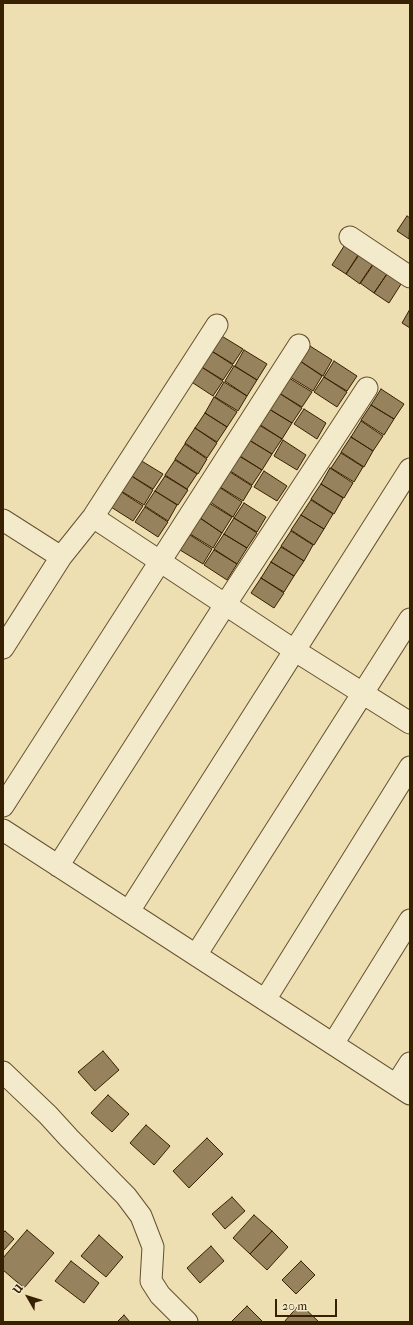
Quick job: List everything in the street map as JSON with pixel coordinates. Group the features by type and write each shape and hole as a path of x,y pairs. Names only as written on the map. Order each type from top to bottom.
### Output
{"street":[{"path":"350,236 410,277"},
{"path":"3,648 9,624 93,517 217,325"},
{"path":"3,806 299,345"},
{"path":"58,866 225,605 367,388"},
{"path":"129,912 410,469"},
{"path":"93,517 294,650 410,723"},
{"path":"3,520 61,557"},
{"path":"196,955 410,619"},
{"path":"265,1000 410,767"},
{"path":"3,830 403,1089 410,1063"},
{"path":"333,1044 410,920"},
{"path":"3,1072 48,1115 134,1206 141,1216 153,1247 151,1281 179,1319"}],"building":[{"path":"407,216 410,218 409,239 397,231"},
{"path":"346,243 361,252 346,274 332,265"},
{"path":"360,252 375,262 360,284 346,274"},
{"path":"375,261 389,271 374,293 360,283"},
{"path":"389,271 403,281 389,303 374,293"},
{"path":"410,309 410,328 402,323"},
{"path":"220,335 243,349 233,364 210,350"},
{"path":"310,346 332,360 323,376 300,361"},
{"path":"210,350 233,365 223,380 200,366"},
{"path":"244,350 267,364 257,380 235,366"},
{"path":"300,361 322,376 313,391 290,377"},
{"path":"334,361 357,376 347,391 324,377"},
{"path":"200,366 223,381 213,396 190,381"},
{"path":"234,366 257,380 247,396 225,381"},
{"path":"324,377 347,392 337,407 314,392"},
{"path":"289,378 312,392 302,407 279,393"},
{"path":"224,382 247,396 238,411 215,397"},
{"path":"381,389 404,404 394,419 371,405"},
{"path":"279,393 302,408 292,423 269,409"},
{"path":"214,397 237,412 227,427 205,413"},
{"path":"371,405 394,419 384,435 361,420"},
{"path":"269,409 292,423 282,439 259,424"},
{"path":"304,409 326,423 317,439 294,424"},
{"path":"205,413 227,427 217,442 195,428"},
{"path":"361,421 383,436 373,451 351,437"},
{"path":"259,425 282,439 272,454 249,440"},
{"path":"195,428 217,443 207,458 185,443"},
{"path":"351,437 373,451 364,467 341,452"},
{"path":"249,440 272,454 262,470 240,456"},
{"path":"283,440 306,455 297,470 274,456"},
{"path":"185,444 207,459 198,474 175,459"},
{"path":"341,453 363,467 354,482 331,468"},
{"path":"239,456 262,470 252,485 230,471"},
{"path":"140,460 163,474 153,489 130,475"},
{"path":"175,460 197,474 187,489 165,475"},
{"path":"330,468 353,483 344,498 321,484"},
{"path":"264,471 287,486 277,501 254,487"},
{"path":"230,472 252,486 243,501 220,487"},
{"path":"130,475 153,490 144,505 121,491"},
{"path":"165,476 188,490 178,505 155,491"},
{"path":"321,484 343,498 334,514 311,499"},
{"path":"219,487 242,502 233,517 210,502"},
{"path":"120,491 143,506 133,521 111,507"},
{"path":"155,491 177,505 168,521 145,506"},
{"path":"311,500 333,514 324,529 301,515"},
{"path":"209,503 232,517 222,533 200,518"},
{"path":"244,503 266,517 257,532 234,518"},
{"path":"145,507 168,522 158,537 135,522"},
{"path":"301,515 324,529 314,545 291,530"},
{"path":"200,518 222,533 213,548 190,534"},
{"path":"234,518 257,533 247,548 224,534"},
{"path":"291,531 313,545 304,561 281,546"},
{"path":"224,534 247,548 237,564 214,549"},
{"path":"190,535 212,549 203,564 180,550"},
{"path":"281,547 304,561 294,576 271,562"},
{"path":"214,550 237,564 227,580 204,565"},
{"path":"271,562 294,576 284,592 261,578"},
{"path":"261,578 284,593 274,608 251,593"},
{"path":"103,1051 119,1070 95,1091 78,1072"},
{"path":"108,1095 129,1114 112,1132 91,1113"},
{"path":"146,1125 170,1146 154,1165 130,1143"},
{"path":"207,1138 223,1154 189,1188 173,1171"},
{"path":"232,1197 245,1211 225,1229 212,1214"},
{"path":"254,1215 272,1231 250,1254 233,1238"},
{"path":"27,1230 54,1253 24,1288 3,1270 3,1258"},
{"path":"5,1231 14,1239 3,1251 3,1233"},
{"path":"272,1231 288,1247 267,1270 250,1254"},
{"path":"99,1235 123,1257 106,1277 81,1256"},
{"path":"211,1246 224,1261 200,1283 187,1268"},
{"path":"71,1261 99,1283 84,1303 55,1281"},
{"path":"301,1261 315,1275 296,1294 282,1280"},
{"path":"300,1304 319,1322 284,1322"},
{"path":"247,1306 263,1322 231,1322"},
{"path":"124,1315 130,1322 117,1322"}]}
